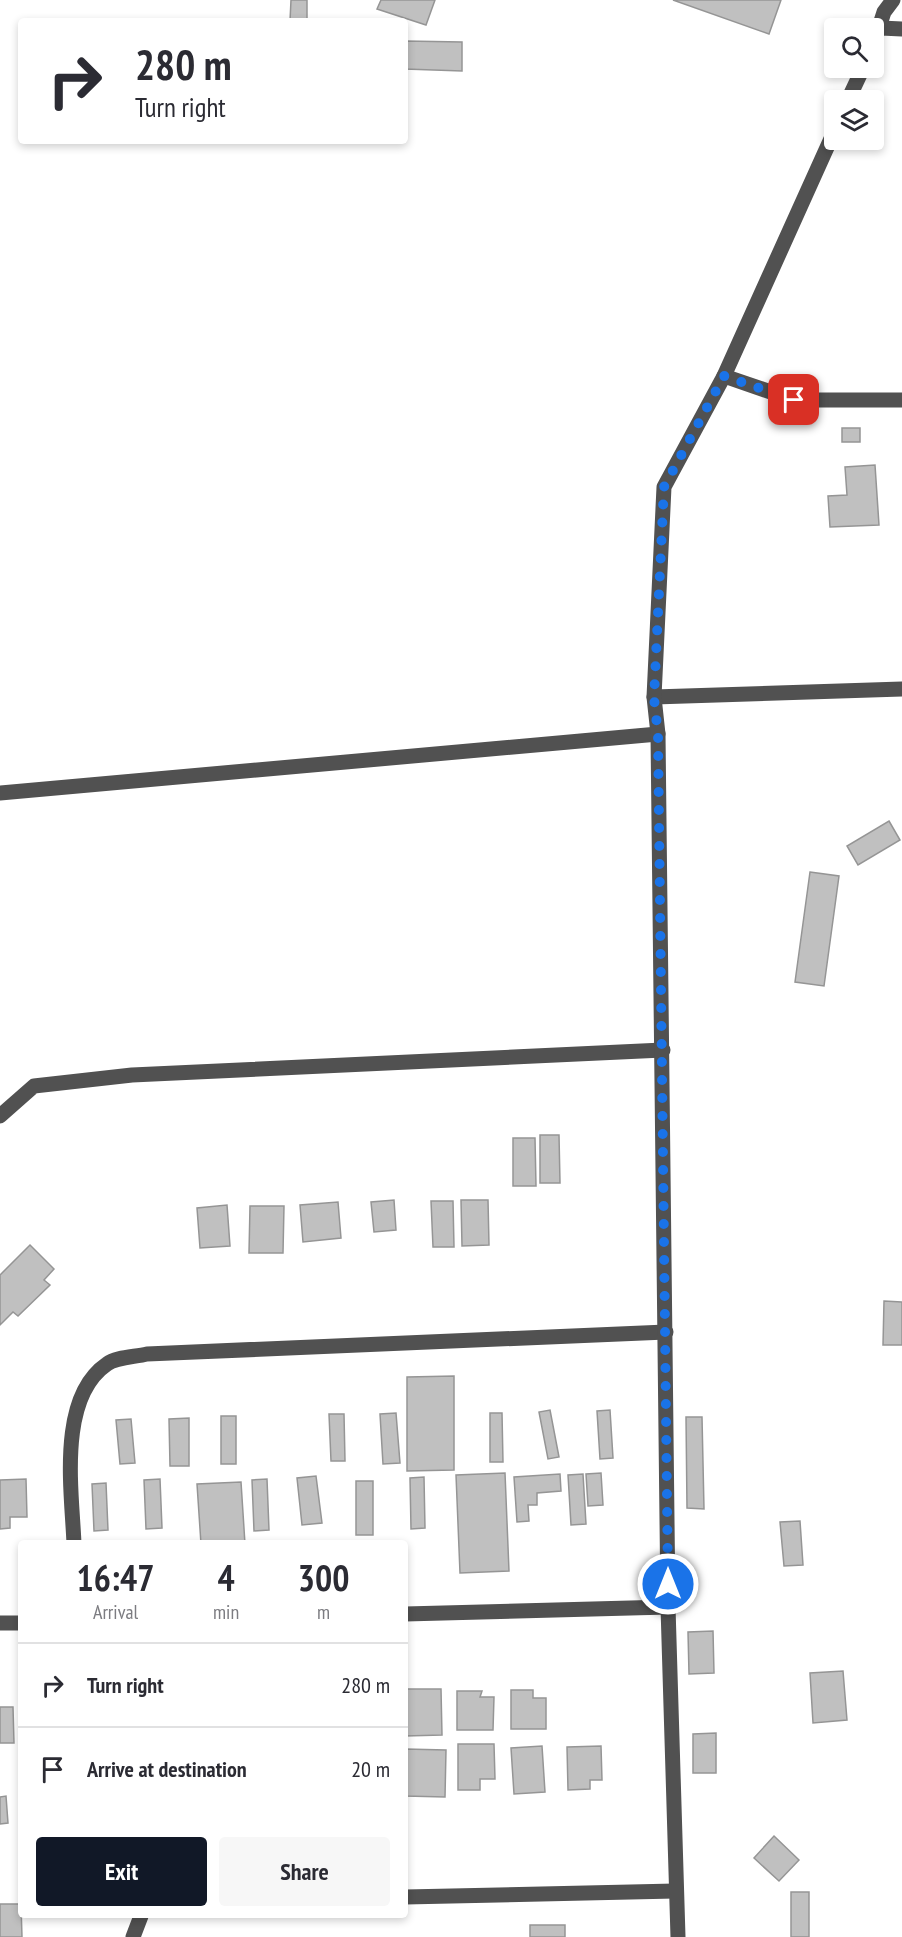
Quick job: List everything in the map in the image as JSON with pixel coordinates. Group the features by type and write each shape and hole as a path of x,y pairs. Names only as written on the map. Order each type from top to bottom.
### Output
{"street":[{"path":"883,18 884,12 893,0"},
{"path":"884,28 902,29"},
{"path":"678,1937 668,1606 663,1050 658,734 654,698 664,487 724,376 826,150"},
{"path":"724,376 794,400 902,400"},
{"path":"654,698 902,689"},
{"path":"0,793 658,734"},
{"path":"0,1116 34,1086 132,1075 663,1050"},
{"path":"74,1540 71,1443 79,1402 90,1380 108,1362 147,1354 666,1332"},
{"path":"408,1614 668,1606"},
{"path":"0,1623 18,1623"},
{"path":"408,1897 675,1891"},
{"path":"133,1937 140,1918"}],"building":[{"path":"291,0 307,0 307,18 290,18"},
{"path":"381,0 435,0 426,25 377,9"},
{"path":"673,0 781,0 769,34"},
{"path":"408,41 462,42 462,71 408,69"},
{"path":"842,428 860,428 860,442 842,442"},
{"path":"875,465 879,525 830,527 828,496 847,495 845,467"},
{"path":"889,821 900,840 858,865 847,846"},
{"path":"810,872 839,876 824,986 795,982"},
{"path":"540,1135 559,1135 560,1183 540,1183"},
{"path":"513,1138 535,1138 536,1186 513,1186"},
{"path":"394,1200 396,1230 374,1232 371,1202"},
{"path":"461,1200 488,1200 489,1245 462,1246"},
{"path":"431,1201 453,1201 454,1247 433,1247"},
{"path":"338,1202 341,1238 303,1242 300,1205"},
{"path":"227,1205 230,1246 200,1248 197,1208"},
{"path":"250,1206 284,1206 283,1253 249,1253"},
{"path":"30,1245 54,1269 44,1280 50,1285 18,1316 13,1312 0,1325 0,1275"},
{"path":"884,1301 902,1302 902,1345 883,1345"},
{"path":"454,1376 454,1470 407,1471 407,1377"},
{"path":"550,1410 559,1457 548,1459 539,1412"},
{"path":"610,1410 613,1458 600,1459 597,1411"},
{"path":"396,1413 400,1463 383,1464 380,1414"},
{"path":"490,1413 502,1413 503,1462 490,1462"},
{"path":"329,1414 344,1414 345,1461 331,1461"},
{"path":"221,1416 236,1416 236,1464 221,1464"},
{"path":"686,1417 702,1417 704,1509 687,1508"},
{"path":"189,1418 189,1466 170,1466 169,1419"},
{"path":"131,1419 135,1463 120,1464 116,1420"},
{"path":"505,1473 509,1571 460,1573 456,1475"},
{"path":"601,1473 603,1505 588,1506 586,1474"},
{"path":"560,1474 561,1491 537,1493 537,1505 528,1505 529,1521 517,1522 514,1477"},
{"path":"583,1474 586,1524 571,1525 568,1475"},
{"path":"316,1476 322,1523 302,1525 297,1478"},
{"path":"424,1477 425,1528 411,1529 410,1478"},
{"path":"26,1479 27,1517 10,1517 10,1528 0,1529 0,1480"},
{"path":"160,1479 162,1528 146,1529 144,1480"},
{"path":"267,1479 269,1530 254,1531 252,1480"},
{"path":"356,1481 373,1481 373,1535 356,1535"},
{"path":"241,1482 245,1540 201,1540 197,1484"},
{"path":"106,1483 108,1530 94,1531 92,1484"},
{"path":"800,1521 803,1565 784,1566 780,1522"},
{"path":"713,1631 714,1673 689,1674 688,1632"},
{"path":"843,1671 847,1720 813,1723 810,1673"},
{"path":"408,1689 441,1689 442,1735 408,1736"},
{"path":"511,1690 533,1690 533,1698 546,1698 546,1729 511,1729"},
{"path":"457,1691 482,1691 480,1697 494,1697 493,1730 457,1730"},
{"path":"0,1707 13,1707 14,1743 0,1743"},
{"path":"716,1733 716,1773 693,1773 693,1734"},
{"path":"458,1744 494,1744 495,1779 480,1779 480,1790 458,1790"},
{"path":"542,1746 545,1792 514,1794 511,1748"},
{"path":"601,1746 602,1780 590,1780 590,1789 568,1790 567,1747"},
{"path":"408,1749 446,1750 445,1797 408,1796"},
{"path":"6,1796 8,1823 0,1824 0,1797"},
{"path":"774,1836 799,1860 779,1881 754,1858"},
{"path":"791,1892 809,1892 809,1937 791,1937"},
{"path":"0,1904 18,1904 22,1937 0,1937"},
{"path":"530,1925 565,1925 565,1937 530,1937"}],"route":[{"path":"668,1584 663,1050 658,734 654,698 664,487 724,376 794,400"}]}
